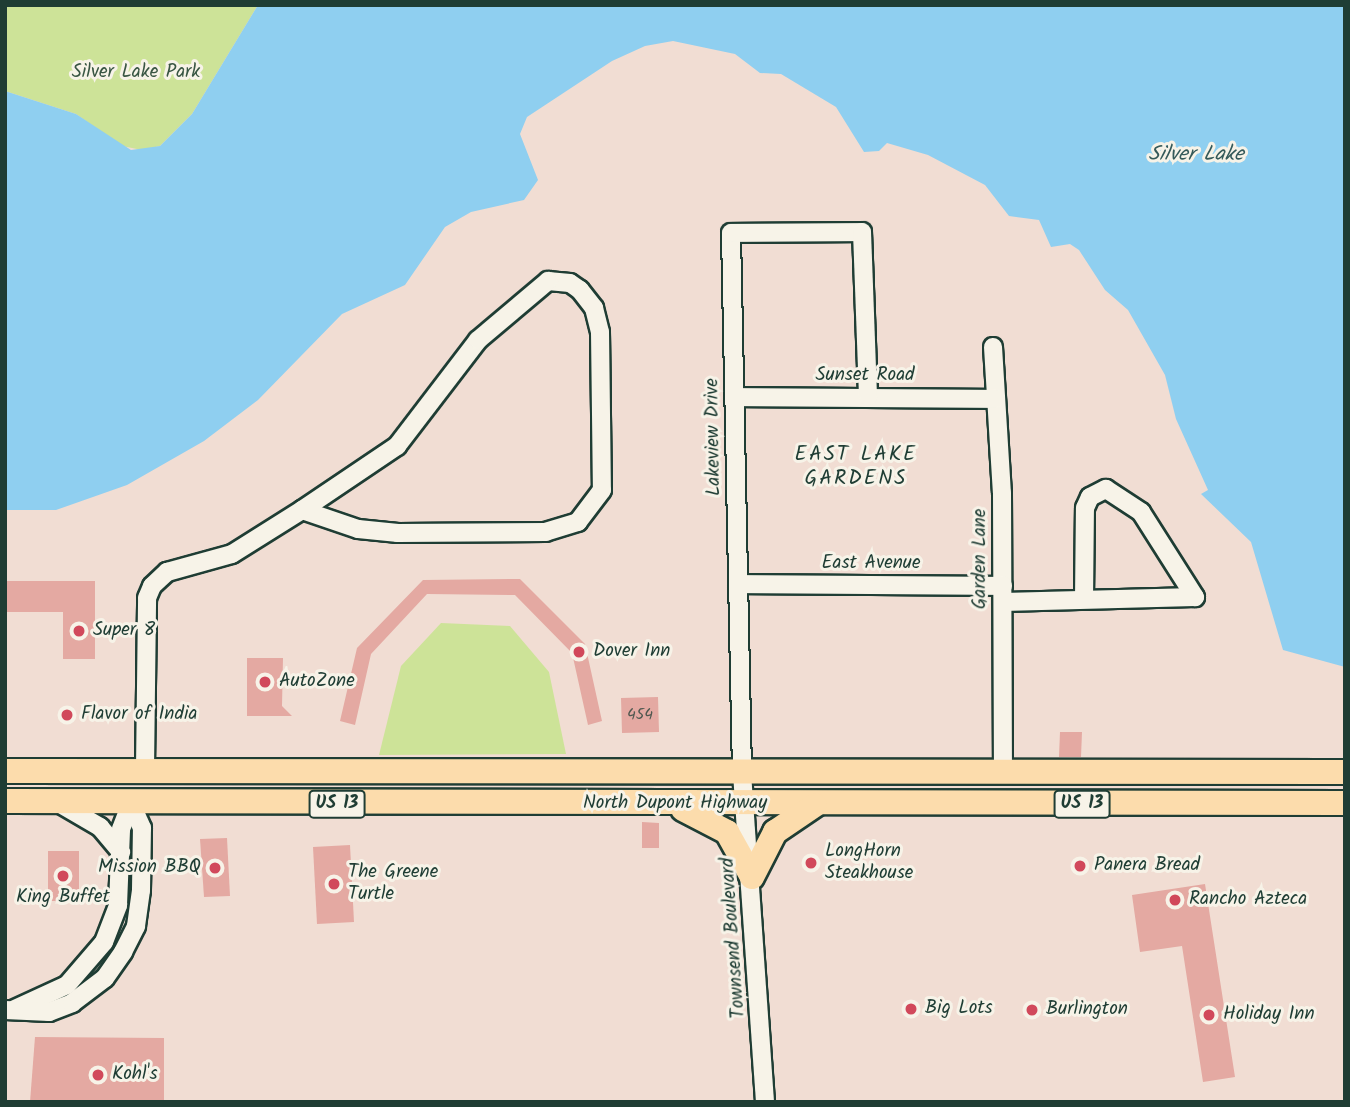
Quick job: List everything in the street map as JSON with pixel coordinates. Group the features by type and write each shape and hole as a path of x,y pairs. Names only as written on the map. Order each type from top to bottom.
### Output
{"highway":[{"name":"North Dupont Highway","path":"5,771 145,769 1345,772"},
{"path":"57,802 123,786 145,769"},
{"path":"131,803 148,784 182,770"},
{"name":"North Dupont Highway","path":"5,801 1345,803"},
{"path":"669,804 707,817 727,832 752,877"},
{"path":"752,877 775,832 819,804"}],"street":[{"name":"Lakeview Drive","path":"742,772 731,233 862,232 868,396"},
{"path":"145,769 147,598 152,586 167,572 232,554 397,446 478,340 533,290 561,280 589,300 600,332 603,477 596,502 578,522 546,532 390,533 302,510"},
{"name":"Garden Lane","path":"993,347 1003,594 1003,772"},
{"name":"Sunset Road","path":"734,397 996,399"},
{"name":"East Avenue","path":"738,584 1084,599 1195,597 1141,512 1106,489 1090,497 1085,508 1084,599"},
{"name":"Townsend Boulevard","path":"742,772 752,877 765,1102"},
{"path":"57,802 100,827 121,852"},
{"path":"9,1010 67,985 96,954 118,905 121,830 131,803"},
{"path":"9,1010 49,1012 72,1003 105,978 123,952 136,926 142,890 142,828 131,803"}],"green space":[{"name":"Silver Lake Park","path":"5,5 258,5 192,114 160,146 142,150 122,146 76,114 5,91"},
{"path":"441,623 510,626 549,672 566,754 379,755 401,666"}],"water":[{"name":"Silver Lake","path":"258,5 1345,5 1345,667 1283,650 1251,542 1201,494 1208,490 1176,419 1165,375 1128,310 1105,290 1079,250 1070,244 1051,247 1039,220 1009,216 985,185 928,155 887,143 879,151 864,152 836,107 781,74 760,73 735,54 673,41 645,46 612,61 527,117 520,134 538,180 524,200 471,212 445,227 405,285 342,314 258,400 204,441 127,485 56,510 5,510 5,91 76,114 131,150 160,146 192,114"}],"building":[{"name":"Dover Inn","path":"520,579 585,644 602,721 588,725 572,653 515,595 427,594 371,654 355,725 340,721 357,648 423,580"},
{"name":"Super 8","path":"5,581 95,581 95,659 63,659 63,612 5,612"},
{"name":"AutoZone","path":"247,658 283,658 282,706 292,716 247,716"},
{"path":"658,697 659,732 622,733 621,698"},
{"path":"1060,732 1082,732 1081,757 1059,757"},
{"path":"642,822 659,823 659,848 642,848"},
{"name":"Mission BBQ","path":"227,838 230,896 204,897 200,839"},
{"name":"The Greene Turtle","path":"350,845 354,922 317,924 313,847"},
{"name":"King Buffet","path":"48,851 79,851 79,901 48,901"},
{"name":"Holiday Inn","path":"1205,884 1235,1077 1203,1082 1182,946 1140,952 1132,895"},
{"name":"Kohl's","path":"35,1037 164,1038 164,1102 30,1102"}],"place":[{"name":"Super 8","path":"79,631"},
{"name":"Dover Inn","path":"579,652"},
{"name":"AutoZone","path":"265,682"},
{"name":"Flavor of India","path":"67,715"},
{"name":"LongHorn Steakhouse","path":"811,863"},
{"name":"Panera Bread","path":"1080,866"},
{"name":"Mission BBQ","path":"215,868"},
{"name":"King Buffet","path":"63,876"},
{"name":"The Greene Turtle","path":"334,884"},
{"name":"Rancho Azteca","path":"1175,900"},
{"name":"Big Lots","path":"911,1009"},
{"name":"Burlington","path":"1032,1010"},
{"name":"Holiday Inn","path":"1209,1015"},
{"name":"Kohl's","path":"98,1075"}],"district":[{"name":"EAST LAKE GARDENS","path":"856,467"}]}
